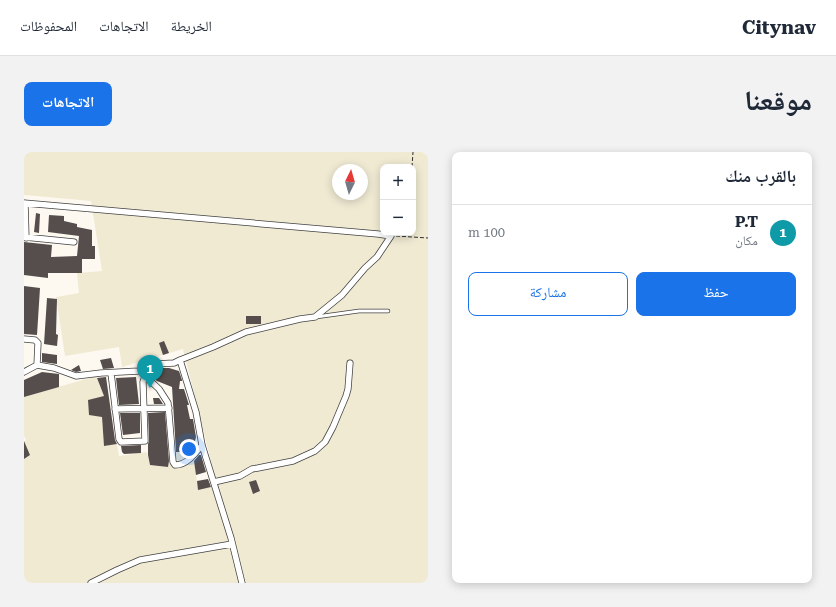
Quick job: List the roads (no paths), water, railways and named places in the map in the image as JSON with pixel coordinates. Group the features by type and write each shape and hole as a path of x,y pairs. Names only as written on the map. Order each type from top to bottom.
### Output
{"street":[{"path":"24,372 37,365 54,368 73,376 146,370 156,364 174,363 246,332 300,319 315,317 342,295 365,268 377,257 391,236 24,203 25,238 74,242"},
{"path":"24,339 38,341 37,365"},
{"path":"180,360 196,412 202,445 232,544 242,583"},
{"path":"214,482 240,476 258,468 293,461 315,451 325,442 346,396 350,363"},
{"path":"139,371 164,396 169,408 175,465 180,465 189,459 202,445"},
{"path":"111,373 119,439 121,442 144,441 143,382 145,376"},
{"path":"115,409 169,408"},
{"path":"91,583 140,560 232,544"}],"lane":[{"path":"315,317 359,311 388,311"}],"place":[{"name":"P.T","path":"150,388"}]}
